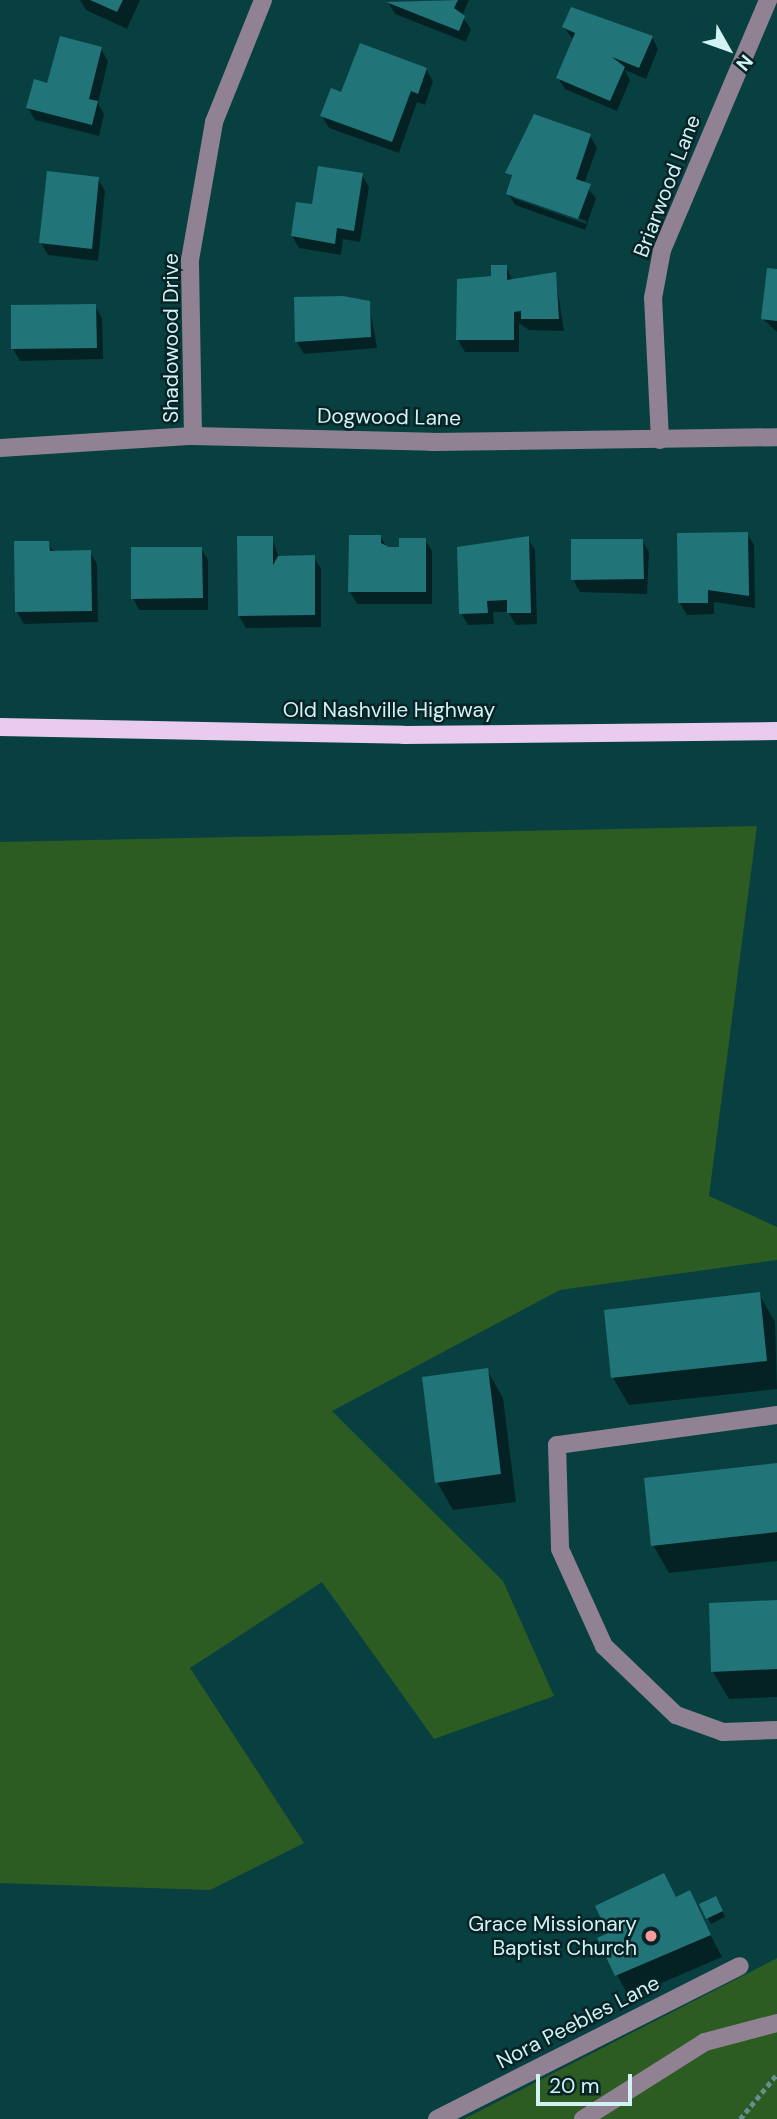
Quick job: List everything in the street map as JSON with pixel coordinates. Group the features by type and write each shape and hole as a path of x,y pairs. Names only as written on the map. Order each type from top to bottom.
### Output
{"main road":[{"name":"Old Nashville Highway","path":"0,727 404,735 777,731"}],"street":[{"name":"Shadowood Drive","path":"194,436 190,260 214,122 263,0"},
{"name":"Briarwood Lane","path":"660,439 653,298 662,250 768,0"},
{"name":"Dogwood Lane","path":"0,448 194,436 660,439 777,437"},
{"path":"777,1415 557,1445 560,1549 604,1646 676,1715 723,1732 777,1730"},
{"name":"Nora Peebles Lane","path":"437,2119 740,1966"},
{"path":"583,2119 705,2042 777,2023"}],"path":[{"path":"740,2119 777,2074"}],"green space":[{"path":"757,826 709,1196 777,1227 777,1260 560,1290 332,1411 503,1581 554,1696 434,1739 322,1582 190,1668 304,1843 210,1890 0,1883 0,842"},
{"path":"777,1958 777,2119 464,2119 758,1968"}],"building":[{"path":"90,0 123,0 117,12"},
{"path":"458,0 454,8 465,16 459,31 386,2"},
{"path":"571,7 653,36 639,68 612,57 625,67 610,101 556,78 575,33 562,27"},
{"path":"60,36 102,47 89,99 98,101 92,125 26,108 34,79 47,83"},
{"path":"360,43 427,68 418,94 411,91 392,142 320,116 331,88 341,92"},
{"path":"534,114 591,134 576,179 591,184 578,219 506,194 512,175 505,173"},
{"path":"318,166 363,173 354,231 337,228 335,244 291,236 296,202 312,204"},
{"path":"47,171 99,177 92,249 39,243"},
{"path":"491,265 507,265 507,280 556,272 559,319 521,319 521,311 514,312 514,340 456,340 457,279 491,276"},
{"path":"767,268 777,269 777,321 761,319"},
{"path":"343,296 370,301 371,337 295,342 294,297"},
{"path":"96,304 97,348 11,349 11,305"},
{"path":"748,532 749,596 708,590 708,603 678,603 677,533"},
{"path":"349,535 381,535 381,543 389,547 399,547 399,538 426,538 426,592 348,592"},
{"path":"237,536 273,536 273,565 278,556 315,555 315,615 238,616"},
{"path":"529,536 531,613 507,613 507,600 487,601 488,613 459,614 457,547"},
{"path":"571,539 643,539 644,579 571,580"},
{"path":"14,541 49,541 50,551 91,550 92,611 15,612"},
{"path":"131,547 202,547 203,598 131,599"},
{"path":"760,1292 767,1361 611,1378 604,1310"},
{"path":"488,1368 501,1474 435,1483 422,1377"},
{"path":"777,1463 777,1532 651,1546 644,1478"},
{"path":"777,1600 777,1669 711,1672 709,1603"},
{"path":"664,1873 676,1897 690,1890 711,1935 615,1976 597,1938 608,1933 595,1906"},
{"path":"716,1896 723,1911 706,1919 699,1904"}],"place":[{"name":"Grace Missionary Baptist Church","path":"651,1936"}]}
